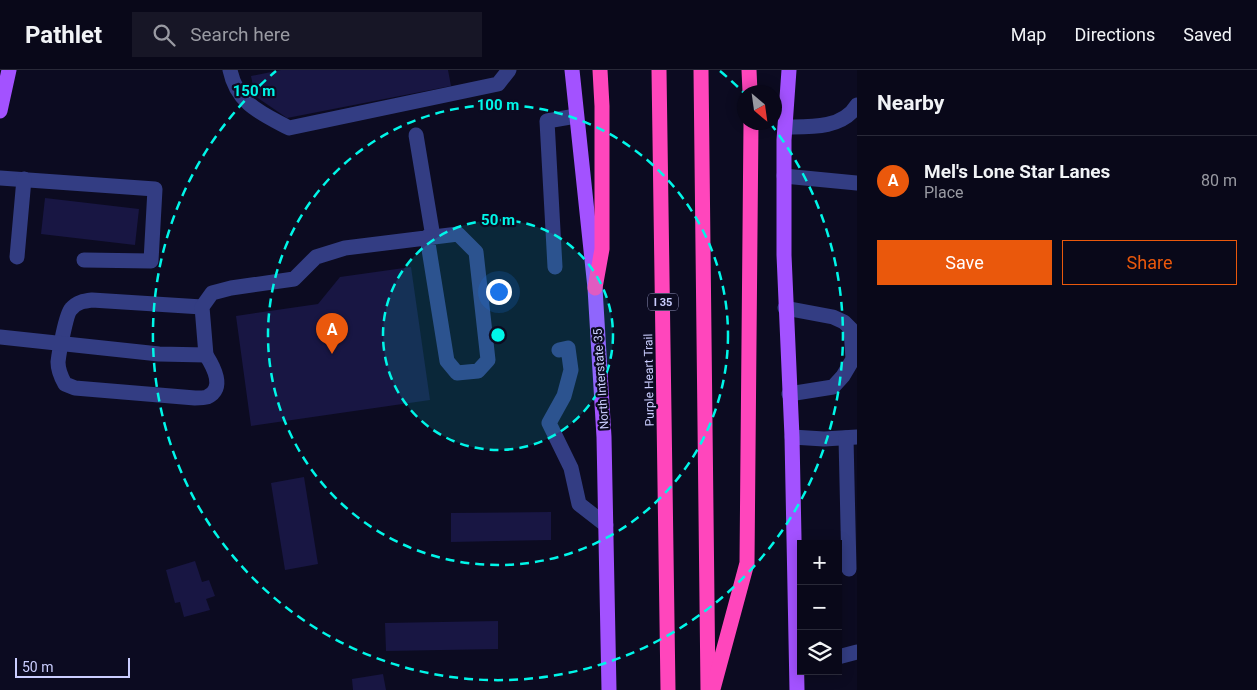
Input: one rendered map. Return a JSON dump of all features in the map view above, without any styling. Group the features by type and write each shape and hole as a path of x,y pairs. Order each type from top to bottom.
{"highway":[{"path":"595,288 602,249 602,106 600,70"},
{"name":"Purple Heart Trail","path":"660,70 668,690"},
{"path":"701,70 708,690"},
{"path":"749,70 750,85"},
{"path":"712,690 747,563 750,130"}],"main road":[{"path":"0,111 9,70"},
{"name":"North Interstate 35","path":"572,70 595,288 604,437 609,690"},
{"path":"789,70 784,176 785,308 797,550"},
{"path":"798,585 799,630"},
{"path":"797,690 798,675"}],"street":[{"path":"230,70 233,84 252,108 289,128 498,84 509,70"},
{"path":"785,127 818,127 842,120 857,105"},
{"path":"555,267 547,121 576,116"},
{"path":"202,307 92,300 80,302 71,309 67,319 58,362 60,374 65,384 75,388 195,398 208,397 216,389 217,380 206,354 202,307 212,293 231,288 294,280 316,257 345,248 430,237 458,234 476,252 488,360 478,371 457,373 447,362 430,237 416,135"},
{"path":"784,176 857,183"},
{"path":"0,178 155,189 151,260 84,260"},
{"path":"17,257 24,179"},
{"path":"785,308 833,317 844,322 851,329 853,359 843,376 833,387 789,394"},
{"path":"0,337 159,354 206,354"},
{"path":"559,350 568,348 571,370 564,396 549,422 571,468 579,504 606,525"},
{"path":"792,437 852,438 848,569"},
{"path":"842,656 857,652"}],"building":[{"path":"281,70 448,70 451,86 287,118 255,96 251,76"},
{"path":"45,198 139,209 135,245 41,234"},
{"path":"411,267 430,400 251,426 236,316 318,304 340,277"},
{"path":"304,477 318,564 285,570 271,483"},
{"path":"551,512 551,540 451,542 451,513"},
{"path":"195,561 202,582 209,580 215,596 206,599 210,610 184,617 180,602 175,603 166,570"},
{"path":"498,621 498,649 386,651 385,623"},
{"path":"383,674 386,690 353,690 352,679"}],"place":[{"name":"Mel's Lone Star Lanes","path":"332,354"}]}
